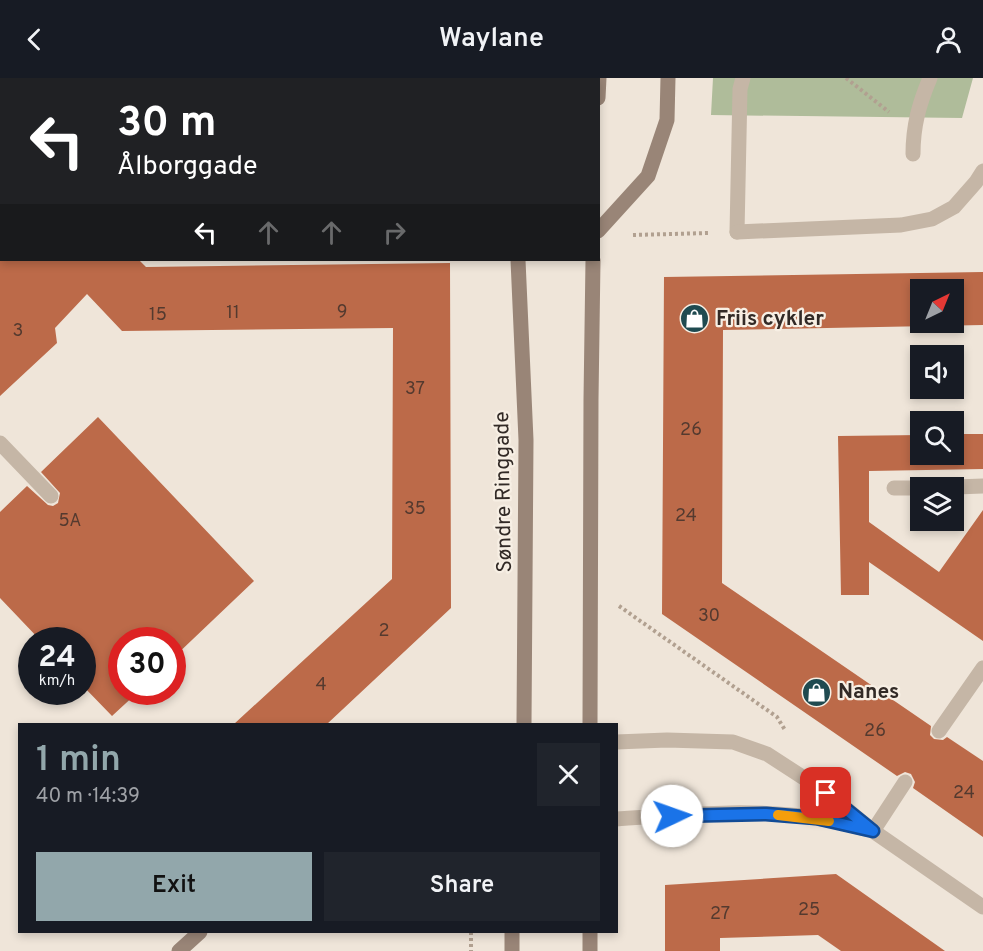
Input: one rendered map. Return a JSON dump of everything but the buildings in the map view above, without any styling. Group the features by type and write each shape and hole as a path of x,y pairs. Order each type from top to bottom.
{"main road":[{"path":"600,229 648,176 668,120 668,78"},
{"name":"Søndre Ringgade","path":"518,261 526,440 524,723"},
{"path":"590,723 593,261"},
{"path":"179,951 199,933"},
{"path":"512,933 512,951"},
{"path":"590,933 590,951"}],"street":[{"path":"743,78 740,89 737,232 901,225 932,219 954,207 983,171"},
{"path":"912,154 913,131 919,103 930,78"},
{"path":"0,443 51,496"},
{"path":"964,487 983,486"},
{"path":"894,488 910,488"},
{"path":"939,731 983,668"},
{"path":"618,742 667,740 733,742 767,754 826,793 873,831 983,907"},
{"path":"873,831 905,782"},
{"path":"618,819 707,814 766,814 816,818 873,831"}],"path":[{"path":"846,78 913,131"},
{"path":"629,235 737,232"},
{"path":"590,585 777,717 789,736"},
{"path":"471,933 471,951"}],"green space":[{"path":"713,78 973,78 962,118 711,115"}],"slow traffic":[{"path":"778,815 829,821"}],"place":[{"name":"Friis cykler","path":"695,319"},
{"name":"Nanes","path":"817,692"}],"route":[{"path":"672,816 766,814 816,818 873,831 826,793"}]}
